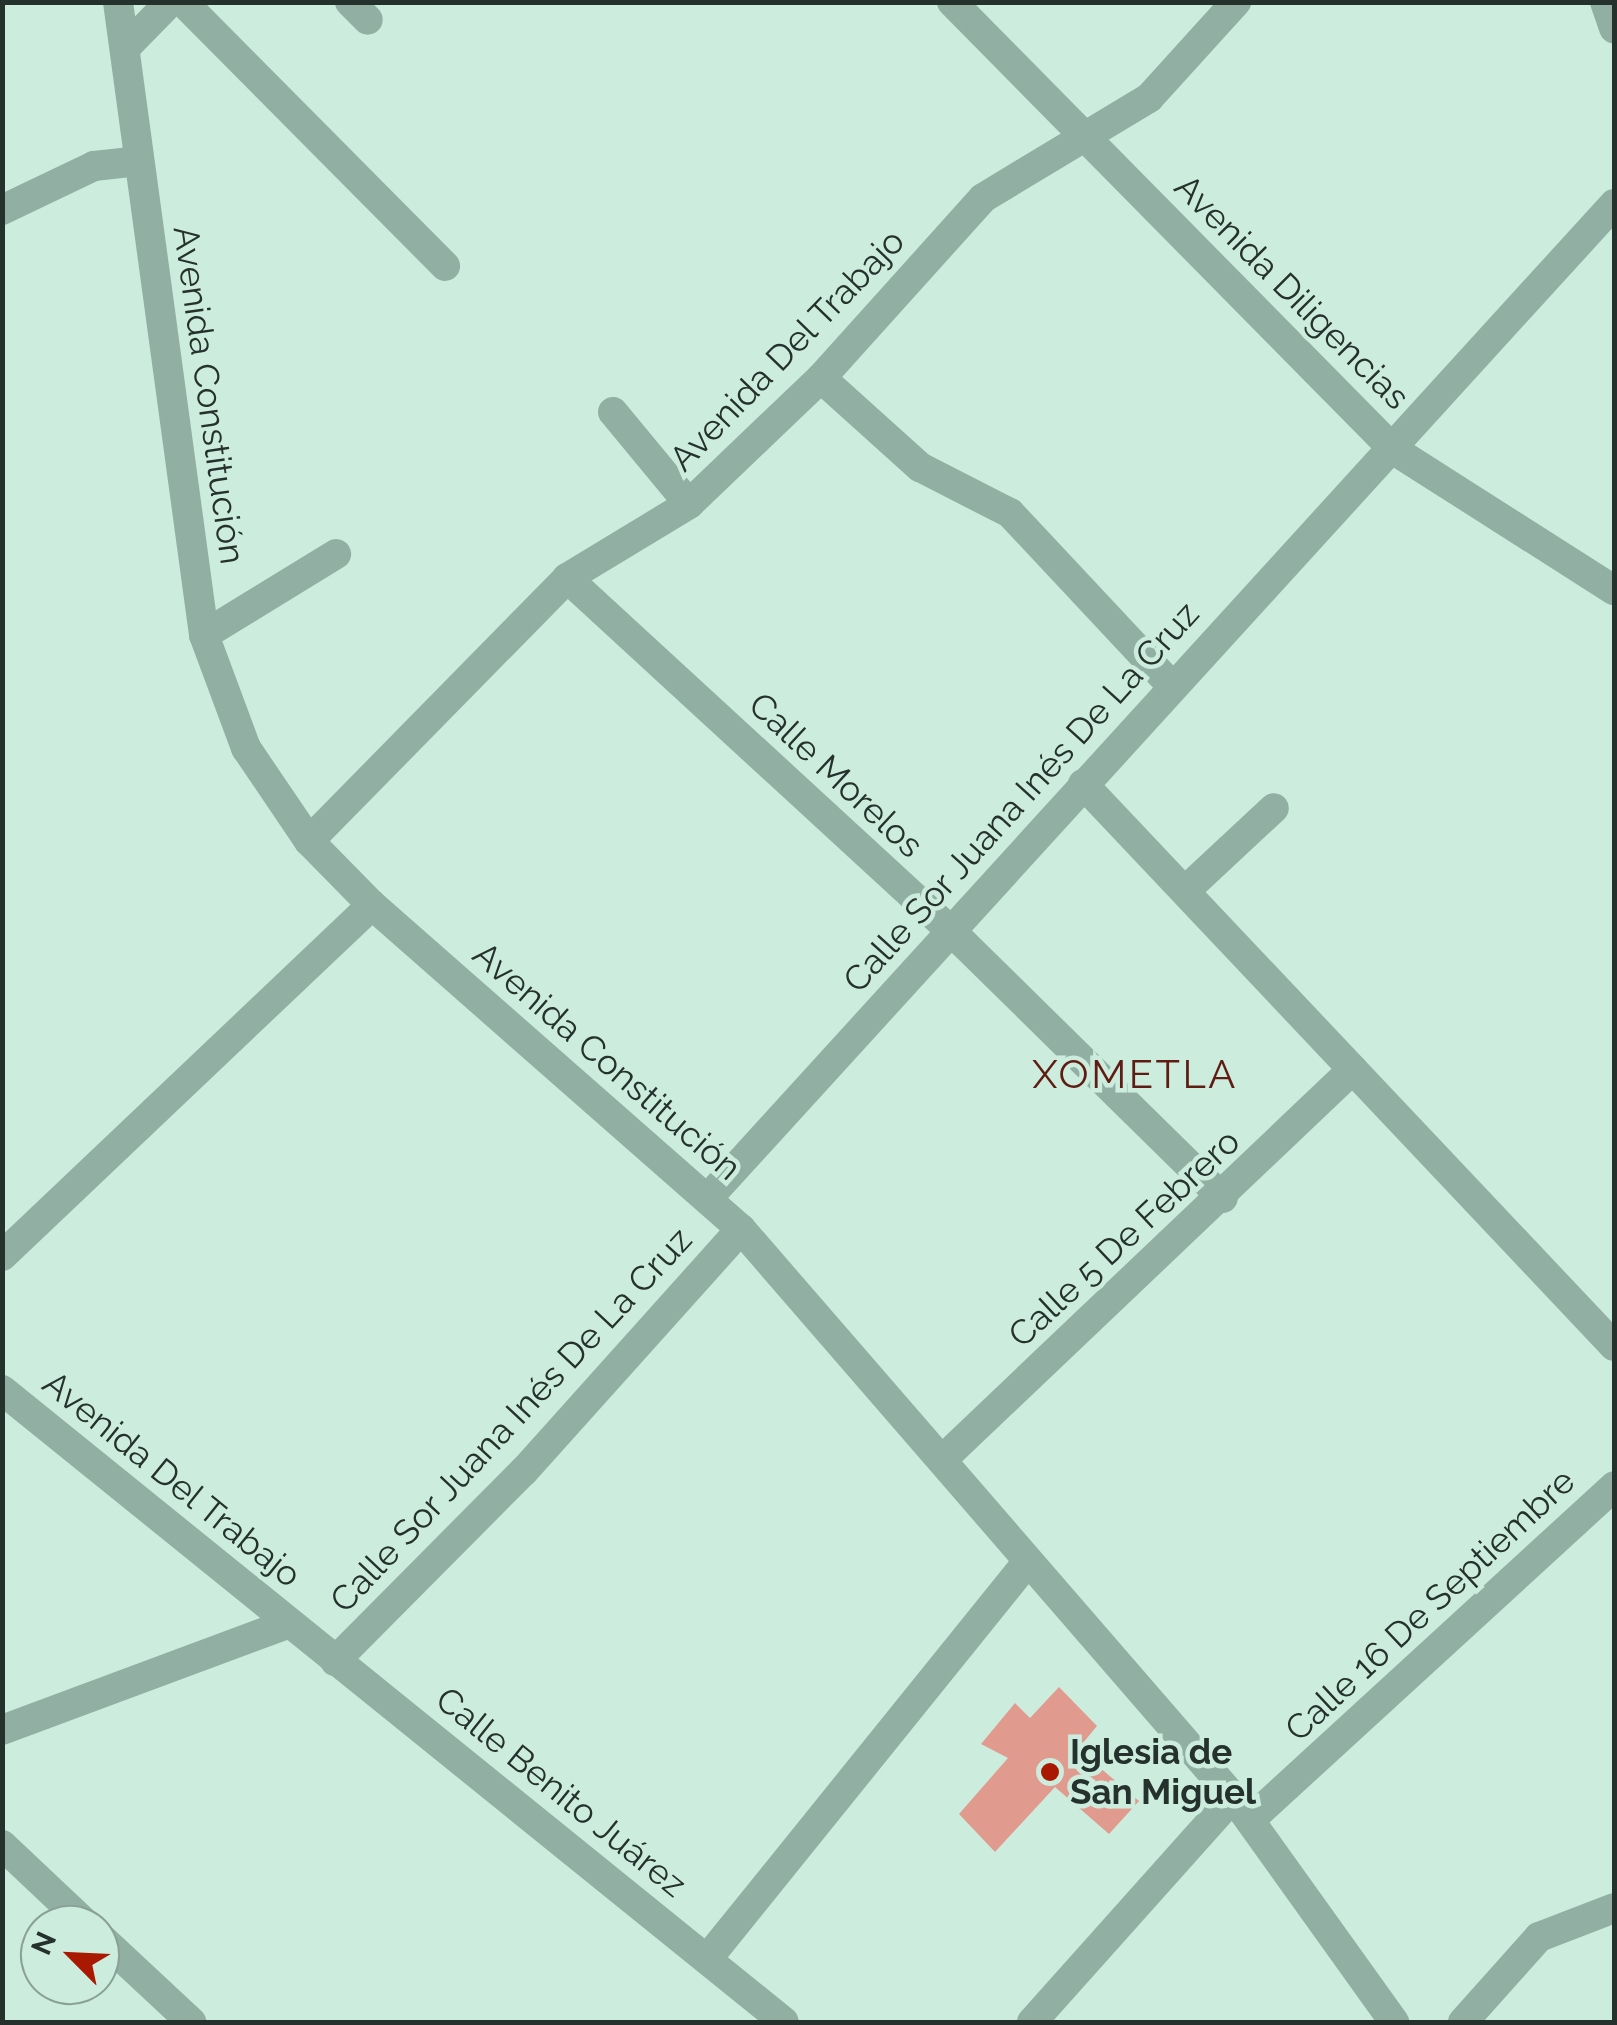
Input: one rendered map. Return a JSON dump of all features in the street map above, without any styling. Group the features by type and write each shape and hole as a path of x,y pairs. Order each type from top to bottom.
{"street":[{"name":"Avenida Constitución","path":"118,2 204,636 246,748 309,841 372,905 742,1230 944,1458 1026,1565 1242,1809 1394,2022"},
{"path":"125,48 170,2"},
{"path":"182,2 445,266"},
{"name":"Avenida Diligencias","path":"952,2 1394,450 1614,590"},
{"name":"Avenida Del Trabajo","path":"309,841 567,578 689,504 821,378 984,198 1081,132 1149,98 1236,2"},
{"path":"1605,2 1614,28"},
{"path":"2,210 94,166 139,161"},
{"name":"Calle Sor Juana Inés De La Cruz","path":"708,1198 1170,685 1394,450 1614,204"},
{"path":"821,378 920,467 1010,513 1170,685"},
{"path":"613,412 689,504"},
{"path":"204,636 336,554"},
{"name":"Calle Morelos","path":"567,578 951,931 1222,1198"},
{"path":"1082,784 1614,1346"},
{"path":"1186,890 1274,808"},
{"path":"2,1256 372,905"},
{"name":"Calle 5 De Febrero","path":"944,1458 1222,1198 1354,1068"},
{"name":"Calle Sor Juana Inés De La Cruz","path":"335,1660 524,1471 742,1230"},
{"name":"Avenida Del Trabajo","path":"2,1390 289,1623"},
{"name":"Calle 16 De Septiembre","path":"1032,2022 1242,1809 1614,1486"},
{"path":"708,1958 1026,1565"},
{"name":"Avenida Del Trabajo","path":"2,1730 289,1623"},
{"name":"Calle Benito Juárez","path":"289,1623 784,2022"},
{"path":"2,1845 66,1905"},
{"path":"1463,2022 1539,1937 1614,1908"},
{"path":"120,1956 191,2022"}],"building":[{"name":"Iglesia de San Miguel","path":"1059,1687 1097,1726 1078,1749 1139,1801 1109,1834 1055,1787 995,1852 959,1814 1008,1758 981,1744 1015,1703 1030,1718"}],"place":[{"name":"Iglesia de San Miguel","path":"1050,1772"}],"district":[{"name":"XOMETLA","path":"1135,1074"}]}
